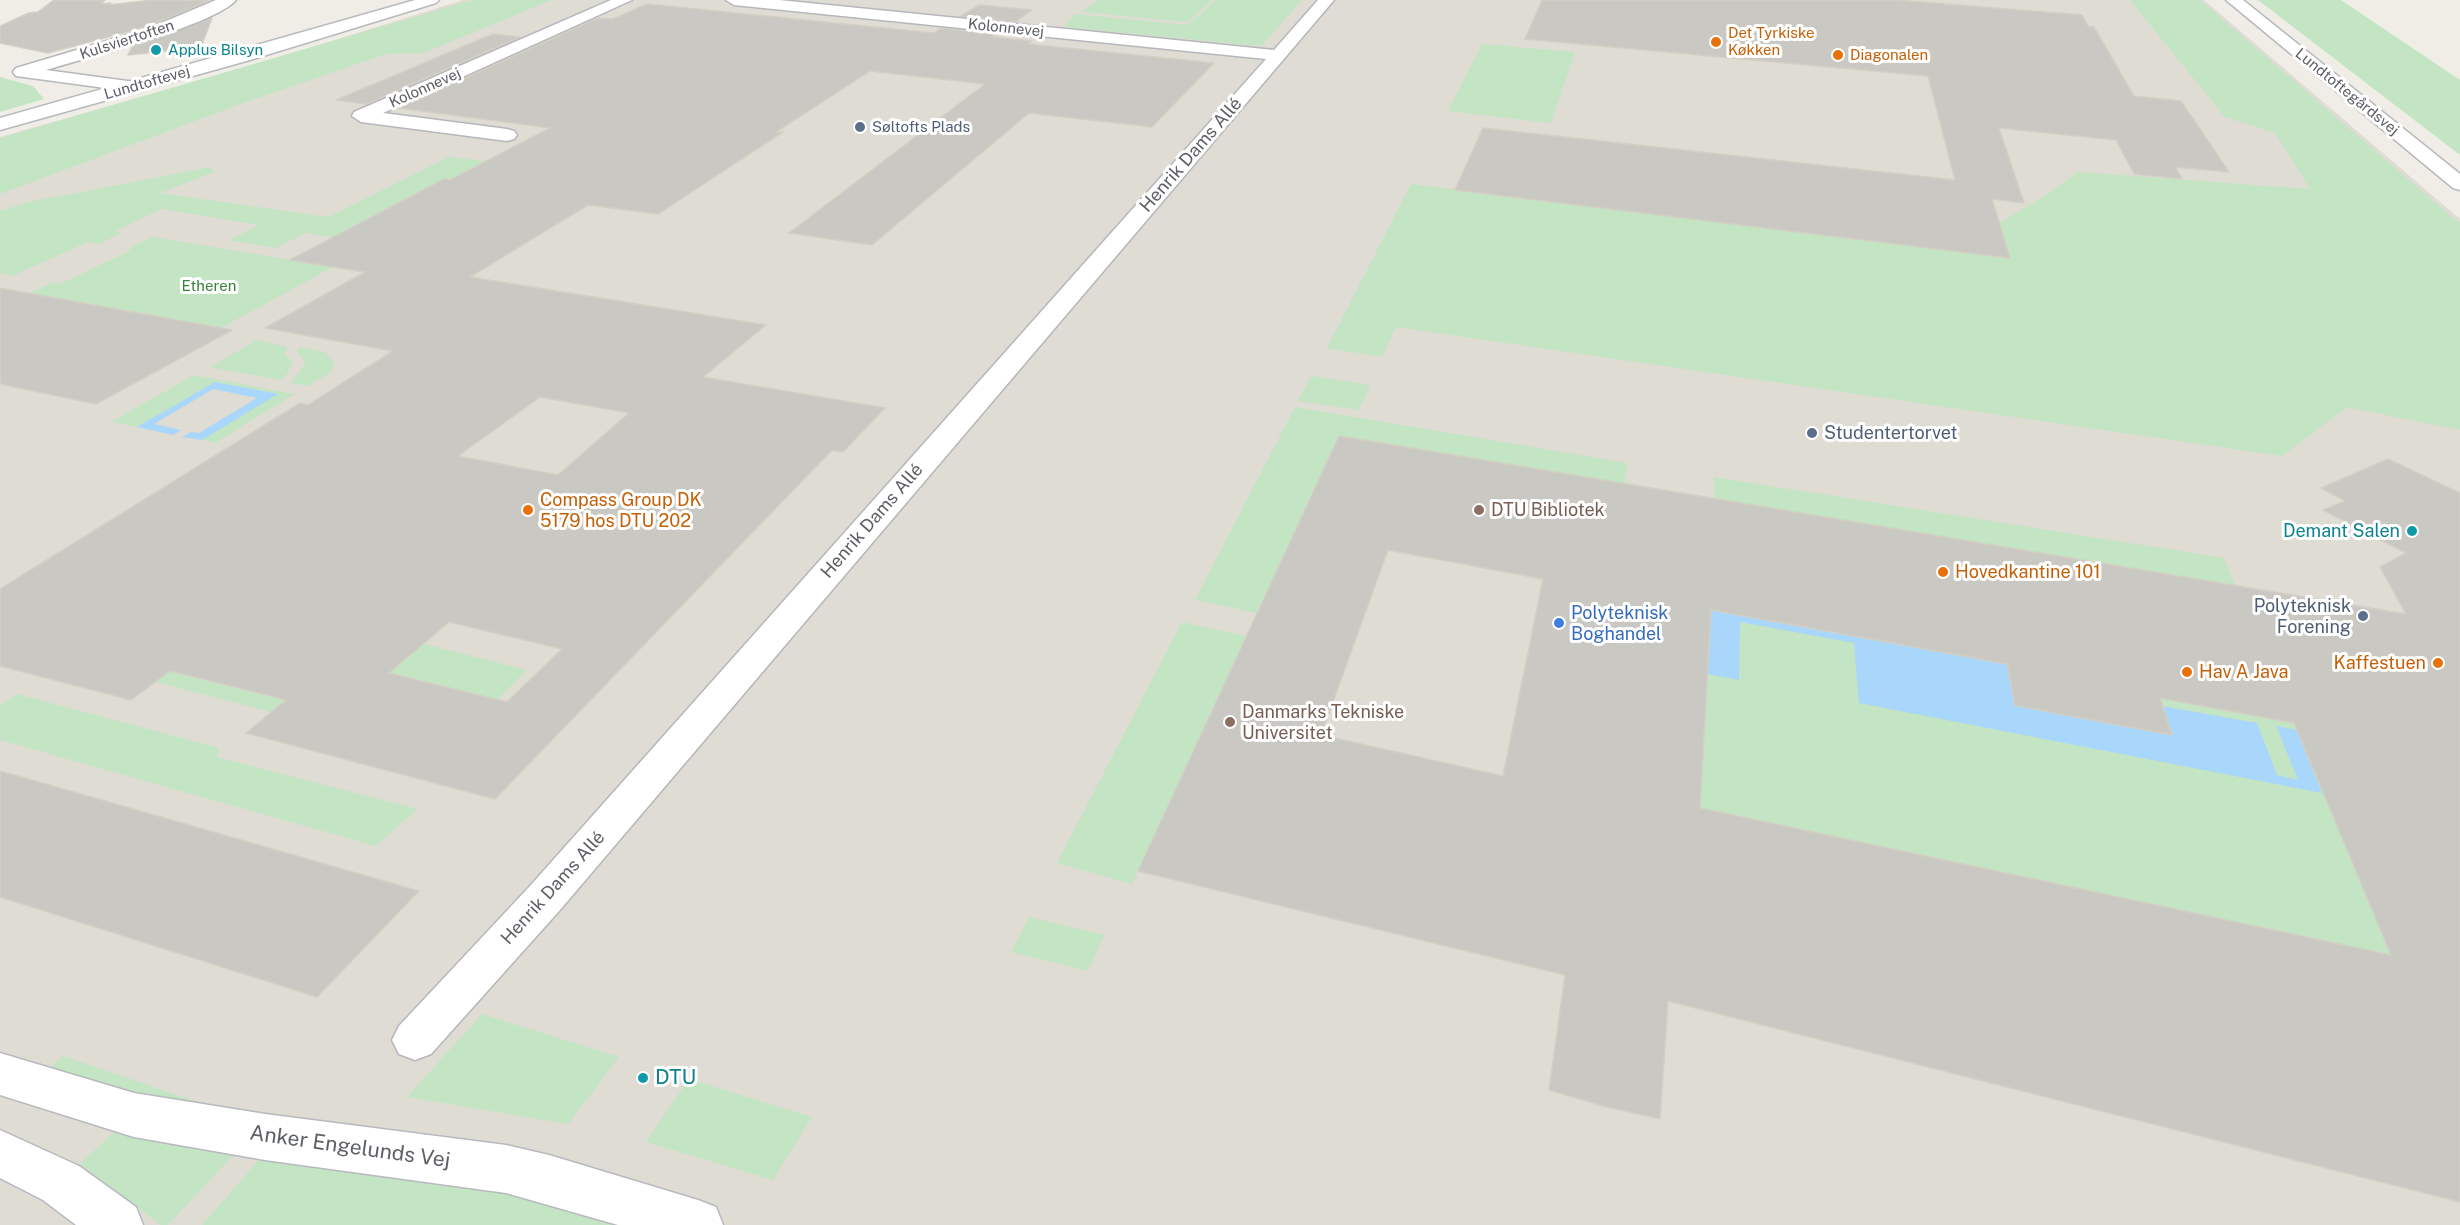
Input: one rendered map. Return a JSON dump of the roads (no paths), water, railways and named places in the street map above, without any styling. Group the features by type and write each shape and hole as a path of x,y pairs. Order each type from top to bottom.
{"street":[{"name":"Kulsviertoften","path":"22,72 151,33 228,0"},
{"name":"Lundtoftevej","path":"0,124 431,0"},
{"name":"Kolonnevej","path":"507,135 361,116 624,0"},
{"name":"Kolonnevej","path":"734,0 1278,55"},
{"name":"Henrik Dams Allé","path":"415,1040 545,898 1326,0"},
{"name":"Lundtoftegårdsvej","path":"2234,0 2460,184"},
{"path":"0,67 135,87"},
{"path":"22,72 87,100"},
{"name":"Anker Engelunds Vej","path":"0,1074 134,1115 265,1137 506,1169 549,1179 698,1225"},
{"path":"0,1153 61,1183 118,1225"}],"water":[{"path":"215,382 278,394 202,440 182,437 191,432 199,433 257,398 213,389 154,424 181,430 173,435 137,427"},
{"path":"1711,610 2007,664 2015,705 2171,735 2162,706 2257,723 2277,775 2298,780 2276,726 2297,730 2322,793 1859,703 1854,643 1740,622 1739,680 1707,674"}],"place":[{"name":"Det Tyrkiske Køkken","path":"1716,42"},
{"name":"Applus Bilsyn","path":"156,50"},
{"name":"Diagonalen","path":"1838,55"},
{"name":"Søltofts Plads","path":"860,127"},
{"name":"Studentertorvet","path":"1812,433"},
{"name":"Compass Group DK 5179 hos DTU 202","path":"528,510"},
{"name":"DTU Bibliotek","path":"1479,510"},
{"name":"Demant Salen","path":"2412,531"},
{"name":"Hovedkantine 101","path":"1943,572"},
{"name":"Polyteknisk Forening","path":"2363,616"},
{"name":"Polyteknisk Boghandel","path":"1559,623"},
{"name":"Kaffestuen","path":"2438,663"},
{"name":"Hav A Java","path":"2187,672"},
{"name":"Danmarks Tekniske Universitet","path":"1230,722"},
{"name":"DTU","path":"643,1078"}],"park label":[{"name":"Etheren","path":"209,286"}]}
